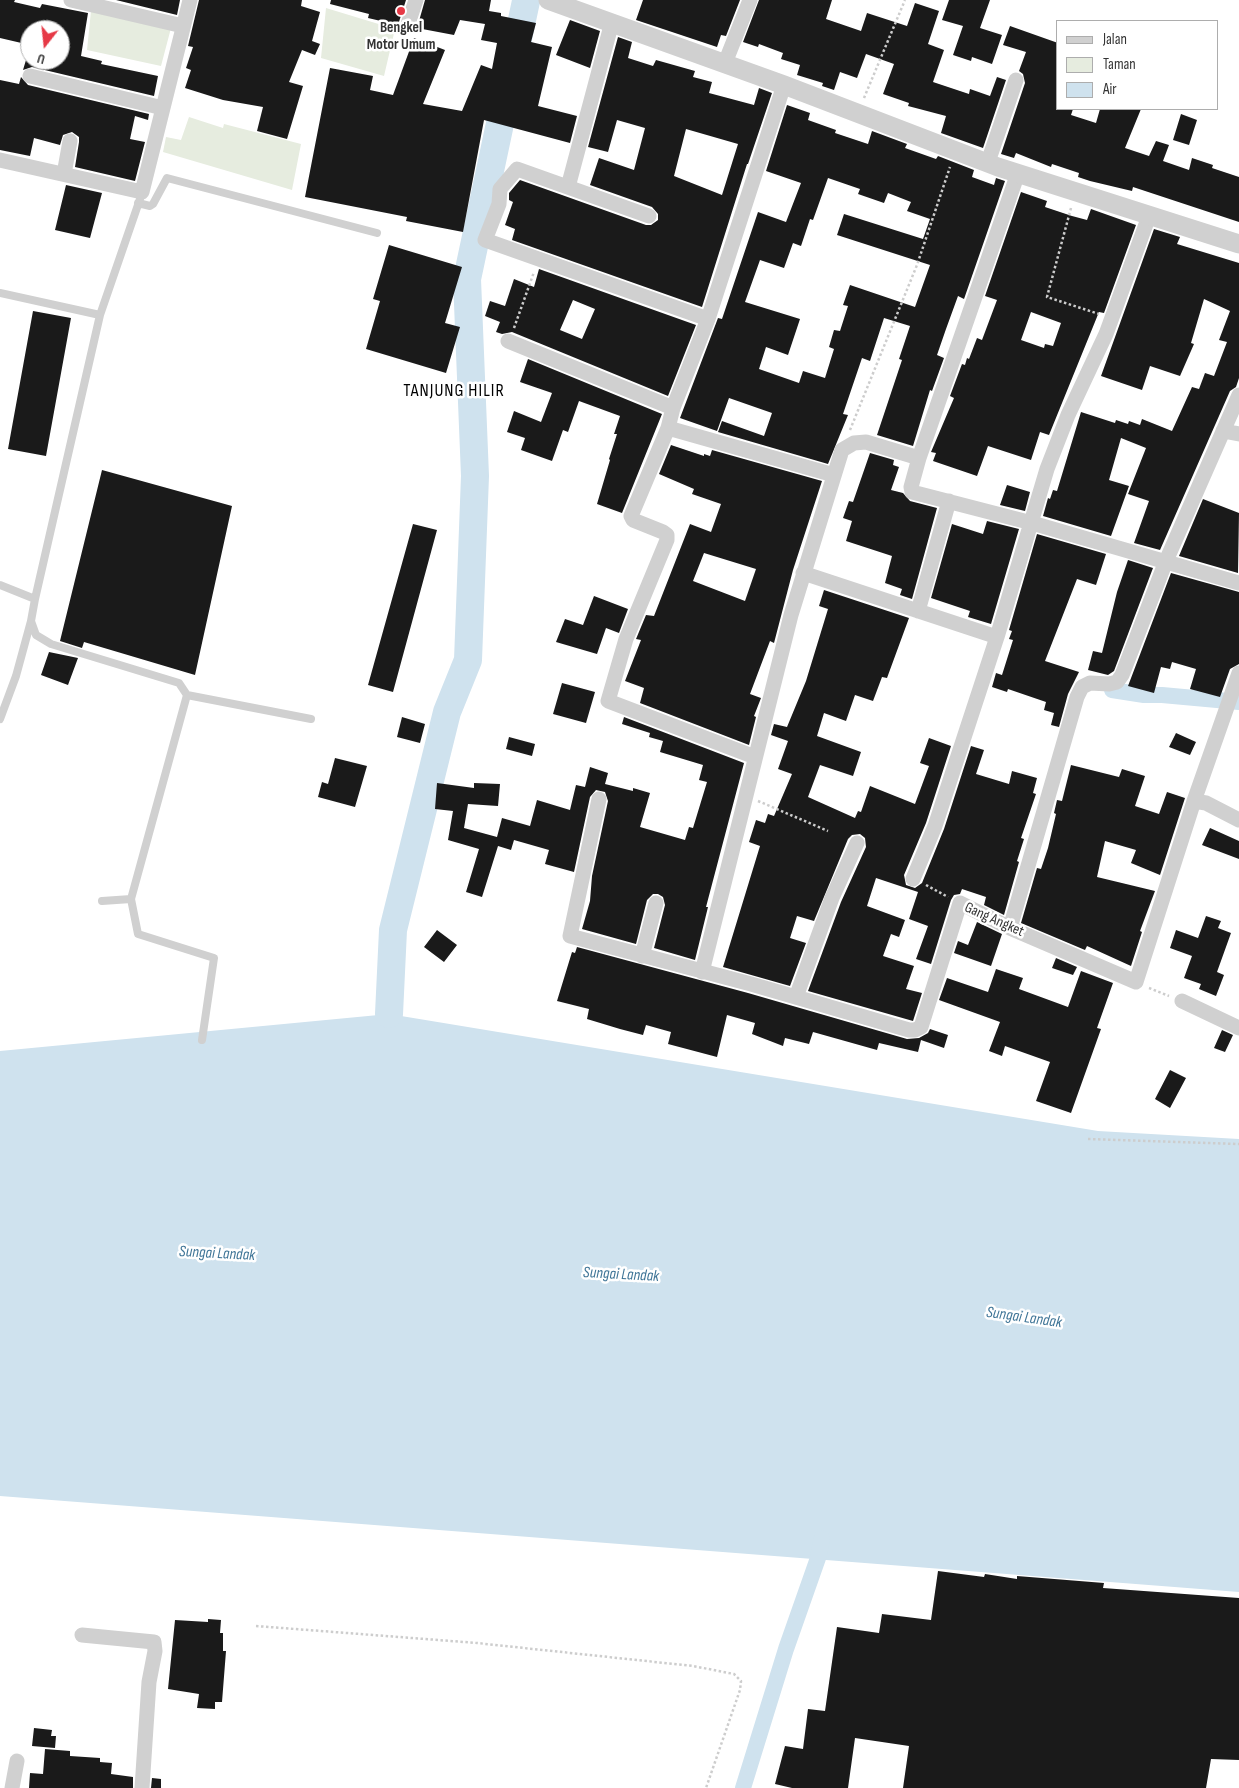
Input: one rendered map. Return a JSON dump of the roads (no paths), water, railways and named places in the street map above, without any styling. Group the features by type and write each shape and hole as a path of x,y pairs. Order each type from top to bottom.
{"street":[{"path":"71,0 183,26"},
{"path":"0,160 64,174 140,197 190,0"},
{"path":"407,27 416,0"},
{"path":"548,0 725,63 1018,173 1239,244"},
{"path":"725,63 750,0"},
{"path":"568,187 612,22"},
{"path":"30,76 163,108"},
{"path":"988,162 1016,80"},
{"path":"755,757 608,701 626,639 667,540 667,535 663,532 633,520 631,516 668,428 673,408 708,319 784,85"},
{"path":"64,174 70,141"},
{"path":"649,216 517,169 500,189 498,204 485,240 708,319"},
{"path":"1018,173 919,458 911,487 912,492 1032,523 1239,583"},
{"path":"913,879 935,826 997,637 1032,523 1042,483 1068,415 1112,318 1149,216"},
{"path":"508,341 673,408"},
{"path":"1010,928 1076,697 1082,687 1090,683 1109,684 1117,682 1122,675 1166,561 1239,395"},
{"path":"668,428 834,476"},
{"path":"1223,431 1239,434"},
{"path":"702,972 803,573 842,450 854,443 866,442 919,458"},
{"path":"918,611 949,501"},
{"path":"803,573 997,637"},
{"path":"1239,673 1194,801 1206,804 1239,820"},
{"name":"Gang Angket","path":"599,799 570,936 909,1030 919,1029 960,903 1010,928 1136,982 1194,801"},
{"path":"796,998 832,898 857,843"},
{"path":"642,956 656,903"},
{"path":"1182,1002 1239,1028"},
{"path":"82,1635 154,1642 156,1651 149,1682 142,1788"},
{"path":"12,1788 17,1761"}],"lane":[{"path":"0,719 16,676 32,621 35,599 100,315 140,197 150,206 153,204 161,185 167,178 377,233"},
{"path":"0,293 100,315"},
{"path":"0,585 35,599"},
{"path":"32,621 36,635 51,644 179,684 187,694 312,719"},
{"path":"187,694 131,899 138,934 214,958 202,1040"},
{"path":"102,902 131,899"}],"water":[{"name":"Sungai Landak","path":"389,1014 1098,1131 1239,1139 1239,1592 0,1496 0,1051"}],"waterway":[{"path":"389,1014 393,930 447,712 468,660 475,476 467,279 526,1"},
{"path":"1112,690 1144,695 1239,702"},
{"path":"743,1788 786,1649 818,1558 822,1538"}],"place":[{"name":"Bengkel Motor Umum","path":"401,11"}],"district":[{"name":"TANJUNG HILIR","path":"454,391"}]}
